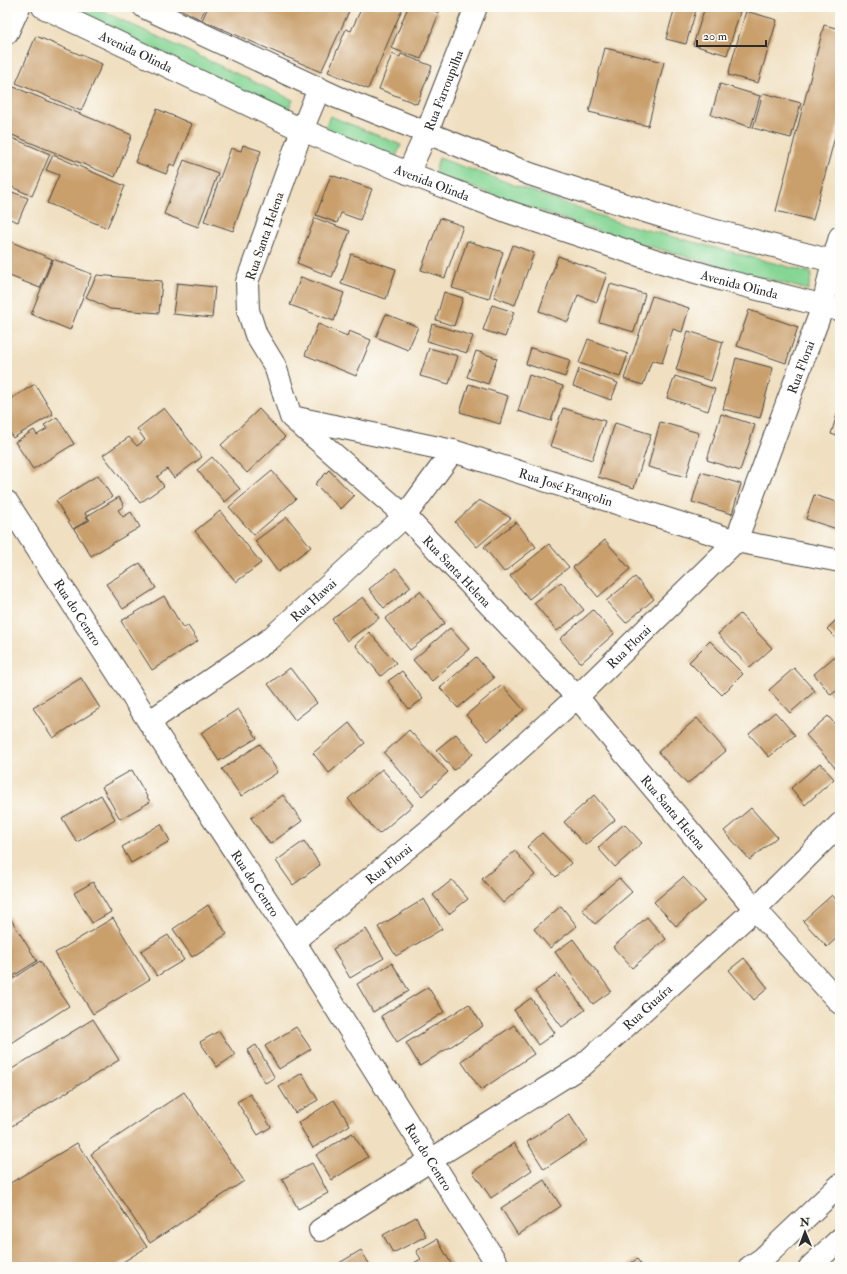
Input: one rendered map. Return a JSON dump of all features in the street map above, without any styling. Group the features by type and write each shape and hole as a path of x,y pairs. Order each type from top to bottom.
{"street":[{"path":"7,33 19,7"},
{"name":"Avenida Olinda","path":"43,7 302,130 509,212 651,259 832,308"},
{"path":"144,7 318,89 530,174 678,221 837,262"},
{"name":"Rua Farroupilha","path":"408,173 427,132 476,7"},
{"name":"Rua Santa Helena","path":"318,89 247,282 248,310 256,335 275,366 291,417 404,516 577,697 755,909 840,1003"},
{"name":"Rua Florai","path":"294,941 433,827 577,697 736,541 832,308 840,237"},
{"name":"Rua José Françolin","path":"291,417 453,451 736,541 840,561"},
{"name":"Rua Hawai","path":"149,722 270,639 404,516 453,451"},
{"name":"Rua do Centro","path":"7,502 149,722 294,941 499,1267"},
{"name":"Rua Guaíra","path":"320,1230 582,1066 755,909 840,824"},
{"path":"750,1267 762,1259 840,1185"},
{"path":"810,1267 840,1239"}],"green space":[{"path":"60,7 94,7 293,100 286,114"},
{"path":"330,116 401,145 395,159 324,130"},
{"path":"439,158 620,223 812,273 808,290 615,237 434,174"}],"building":[{"path":"176,7 206,7 200,19"},
{"path":"208,7 351,7 321,72 202,20"},
{"path":"362,7 403,7 368,89 328,72 346,29 351,31"},
{"path":"408,7 425,7 439,13 421,59 391,48"},
{"path":"675,7 697,7 686,44 666,39"},
{"path":"705,7 725,7 740,12 727,55 693,45"},
{"path":"746,11 777,20 758,83 728,75"},
{"path":"824,25 840,29 840,118 813,220 776,211"},
{"path":"36,36 102,64 81,111 16,83"},
{"path":"605,48 664,62 648,126 589,112"},
{"path":"392,54 400,57 401,54 432,66 417,104 379,89"},
{"path":"720,84 760,96 751,127 711,115"},
{"path":"14,87 132,135 115,177 7,133 7,104"},
{"path":"763,93 801,103 791,138 753,128"},
{"path":"157,109 192,124 175,166 170,164 166,174 135,162"},
{"path":"7,136 50,154 32,196 7,185"},
{"path":"243,145 261,151 233,231 204,221 231,148 241,151"},
{"path":"53,155 125,186 107,228 47,203 59,175 46,170"},
{"path":"184,160 218,173 198,227 164,214"},
{"path":"331,175 372,189 360,220 341,213 337,223 316,215"},
{"path":"7,190 28,198 18,222 7,218"},
{"path":"315,218 350,231 332,277 297,263"},
{"path":"440,218 463,226 445,278 421,270"},
{"path":"7,240 52,259 40,288 7,275"},
{"path":"467,241 503,252 489,299 452,288"},
{"path":"513,245 534,253 515,305 494,297"},
{"path":"351,254 396,269 386,299 341,284"},
{"path":"558,256 607,274 597,302 578,295 568,322 539,311"},
{"path":"53,259 92,274 70,330 31,314"},
{"path":"97,275 162,281 159,313 110,309 86,297"},
{"path":"301,277 344,293 334,321 290,305"},
{"path":"177,283 215,287 212,318 173,314"},
{"path":"610,284 645,294 634,332 599,322"},
{"path":"444,292 463,298 454,326 436,320"},
{"path":"652,296 689,308 682,332 673,329 662,363 652,360 643,385 624,379"},
{"path":"492,305 514,312 505,337 483,330"},
{"path":"749,310 798,327 786,363 737,346"},
{"path":"386,314 418,327 408,350 376,337"},
{"path":"318,324 347,336 349,331 371,340 356,376 305,355"},
{"path":"432,324 473,336 467,353 427,341"},
{"path":"688,331 723,342 711,381 676,370"},
{"path":"588,339 628,354 620,377 579,363"},
{"path":"429,348 458,356 449,384 420,376"},
{"path":"531,348 570,360 565,377 526,364"},
{"path":"476,351 497,358 488,384 467,377"},
{"path":"736,358 773,368 760,418 723,409"},
{"path":"579,369 618,383 611,400 573,386"},
{"path":"529,375 563,386 551,421 518,411"},
{"path":"675,376 715,389 708,411 667,398"},
{"path":"35,384 53,414 13,438 7,428 7,401"},
{"path":"469,384 508,396 500,424 460,412"},
{"path":"840,405 840,437 831,434"},
{"path":"164,408 202,457 174,478 167,469 157,477 164,486 140,503 103,455 129,437 137,446 145,440 137,429"},
{"path":"563,408 605,421 592,460 550,446"},
{"path":"259,409 285,437 247,473 221,445"},
{"path":"721,414 755,425 740,471 707,460"},
{"path":"57,417 74,444 33,469 15,442 34,430 37,435 47,429 44,425"},
{"path":"660,422 699,433 686,477 648,467"},
{"path":"615,423 651,434 634,488 598,477"},
{"path":"212,457 240,489 225,502 197,470"},
{"path":"329,470 354,496 341,509 315,484"},
{"path":"272,471 296,499 254,535 229,507"},
{"path":"701,472 741,484 732,514 692,502"},
{"path":"98,475 112,497 85,513 88,520 73,529 56,501"},
{"path":"814,495 840,503 840,530 806,519"},
{"path":"119,497 124,506 118,510 123,517 131,512 140,527 91,556 74,529 90,520 87,516"},
{"path":"479,500 511,518 477,547 455,522"},
{"path":"220,511 261,563 236,582 195,531"},
{"path":"287,517 311,547 278,572 255,541"},
{"path":"516,522 536,547 504,572 484,547"},
{"path":"605,540 630,569 598,597 573,567"},
{"path":"549,544 569,567 529,599 510,576"},
{"path":"140,563 156,588 123,609 106,584"},
{"path":"396,568 411,587 384,608 369,589"},
{"path":"635,577 654,599 626,623 606,601"},
{"path":"561,582 584,610 557,631 534,603"},
{"path":"420,591 445,623 410,650 385,619"},
{"path":"164,596 183,628 188,626 198,641 152,670 121,621"},
{"path":"363,597 379,618 347,641 332,619"},
{"path":"593,610 614,634 581,663 560,639"},
{"path":"740,614 772,648 750,668 718,634"},
{"path":"840,616 840,642 827,629"},
{"path":"450,628 469,649 432,681 413,660"},
{"path":"369,632 396,663 381,676 355,645"},
{"path":"710,641 743,674 722,695 689,662"},
{"path":"476,657 494,678 458,708 440,688"},
{"path":"834,657 840,664 840,688 831,695 814,674"},
{"path":"290,668 317,703 295,720 268,684"},
{"path":"794,668 815,691 790,713 769,690"},
{"path":"402,671 423,699 409,709 388,681"},
{"path":"81,678 100,708 53,738 33,708"},
{"path":"502,685 524,710 488,741 466,715"},
{"path":"238,709 257,738 219,761 201,733"},
{"path":"775,712 795,735 769,757 749,734"},
{"path":"828,716 840,730 840,773 806,735"},
{"path":"697,718 726,751 687,784 658,752"},
{"path":"349,723 365,743 329,773 313,753"},
{"path":"409,730 448,772 422,796 384,753"},
{"path":"456,734 473,754 454,770 436,750"},
{"path":"260,744 278,772 241,796 222,769"},
{"path":"820,763 834,779 805,805 791,788"},
{"path":"382,769 413,805 379,834 348,799"},
{"path":"132,770 150,802 120,819 102,787"},
{"path":"101,795 115,819 77,842 62,818"},
{"path":"283,795 302,821 270,844 251,818"},
{"path":"594,795 615,820 585,845 564,822"},
{"path":"751,808 777,837 750,860 724,831"},
{"path":"161,824 170,841 131,863 122,847"},
{"path":"624,824 642,843 615,867 598,848"},
{"path":"542,833 571,863 556,877 527,847"},
{"path":"304,841 320,865 293,885 276,861"},
{"path":"515,851 535,875 503,903 482,879"},
{"path":"683,877 705,901 676,926 654,902"},
{"path":"619,878 632,892 595,924 582,909"},
{"path":"452,880 468,899 449,914 433,895"},
{"path":"93,882 111,912 92,923 74,893"},
{"path":"832,895 840,904 840,935 827,947 803,921"},
{"path":"424,899 442,929 396,956 378,927"},
{"path":"208,905 227,934 192,957 173,929"},
{"path":"561,906 577,926 550,948 534,929"},
{"path":"7,913 37,961 7,980"},
{"path":"647,917 666,939 632,968 613,947"},
{"path":"113,918 150,979 93,1014 55,953"},
{"path":"366,929 384,958 350,978 333,949"},
{"path":"168,935 184,960 157,976 141,951"},
{"path":"573,939 611,991 593,1004 555,952"},
{"path":"744,958 768,988 754,1000 729,970"},
{"path":"40,961 69,1006 7,1046 7,983"},
{"path":"392,963 409,991 373,1012 357,984"},
{"path":"558,974 585,1010 562,1027 535,991"},
{"path":"428,987 444,1012 397,1042 381,1016"},
{"path":"531,998 555,1033 538,1045 514,1010"},
{"path":"469,1004 483,1026 420,1066 406,1043"},
{"path":"93,1019 119,1060 7,1129 7,1072"},
{"path":"514,1025 534,1054 481,1090 461,1061"},
{"path":"296,1027 311,1049 279,1069 265,1046"},
{"path":"219,1031 235,1055 217,1067 200,1042"},
{"path":"256,1045 275,1078 265,1083 247,1050"},
{"path":"302,1073 318,1100 295,1113 279,1087"},
{"path":"184,1092 244,1181 150,1243 91,1154"},
{"path":"250,1094 271,1127 258,1135 237,1102"},
{"path":"334,1100 350,1125 313,1148 298,1123"},
{"path":"569,1114 587,1141 544,1169 527,1142"},
{"path":"352,1133 368,1157 332,1180 316,1155"},
{"path":"77,1143 147,1247 115,1267 7,1267 7,1185"},
{"path":"514,1143 532,1170 491,1198 473,1172"},
{"path":"312,1163 328,1193 298,1209 282,1179"},
{"path":"544,1180 561,1206 518,1235 501,1208"},
{"path":"416,1217 426,1236 393,1253 383,1235"},
{"path":"437,1239 453,1267 407,1267 421,1259 416,1251"},
{"path":"361,1250 371,1267 337,1267 336,1265"},
{"path":"637,1259 643,1267 625,1267"}]}
